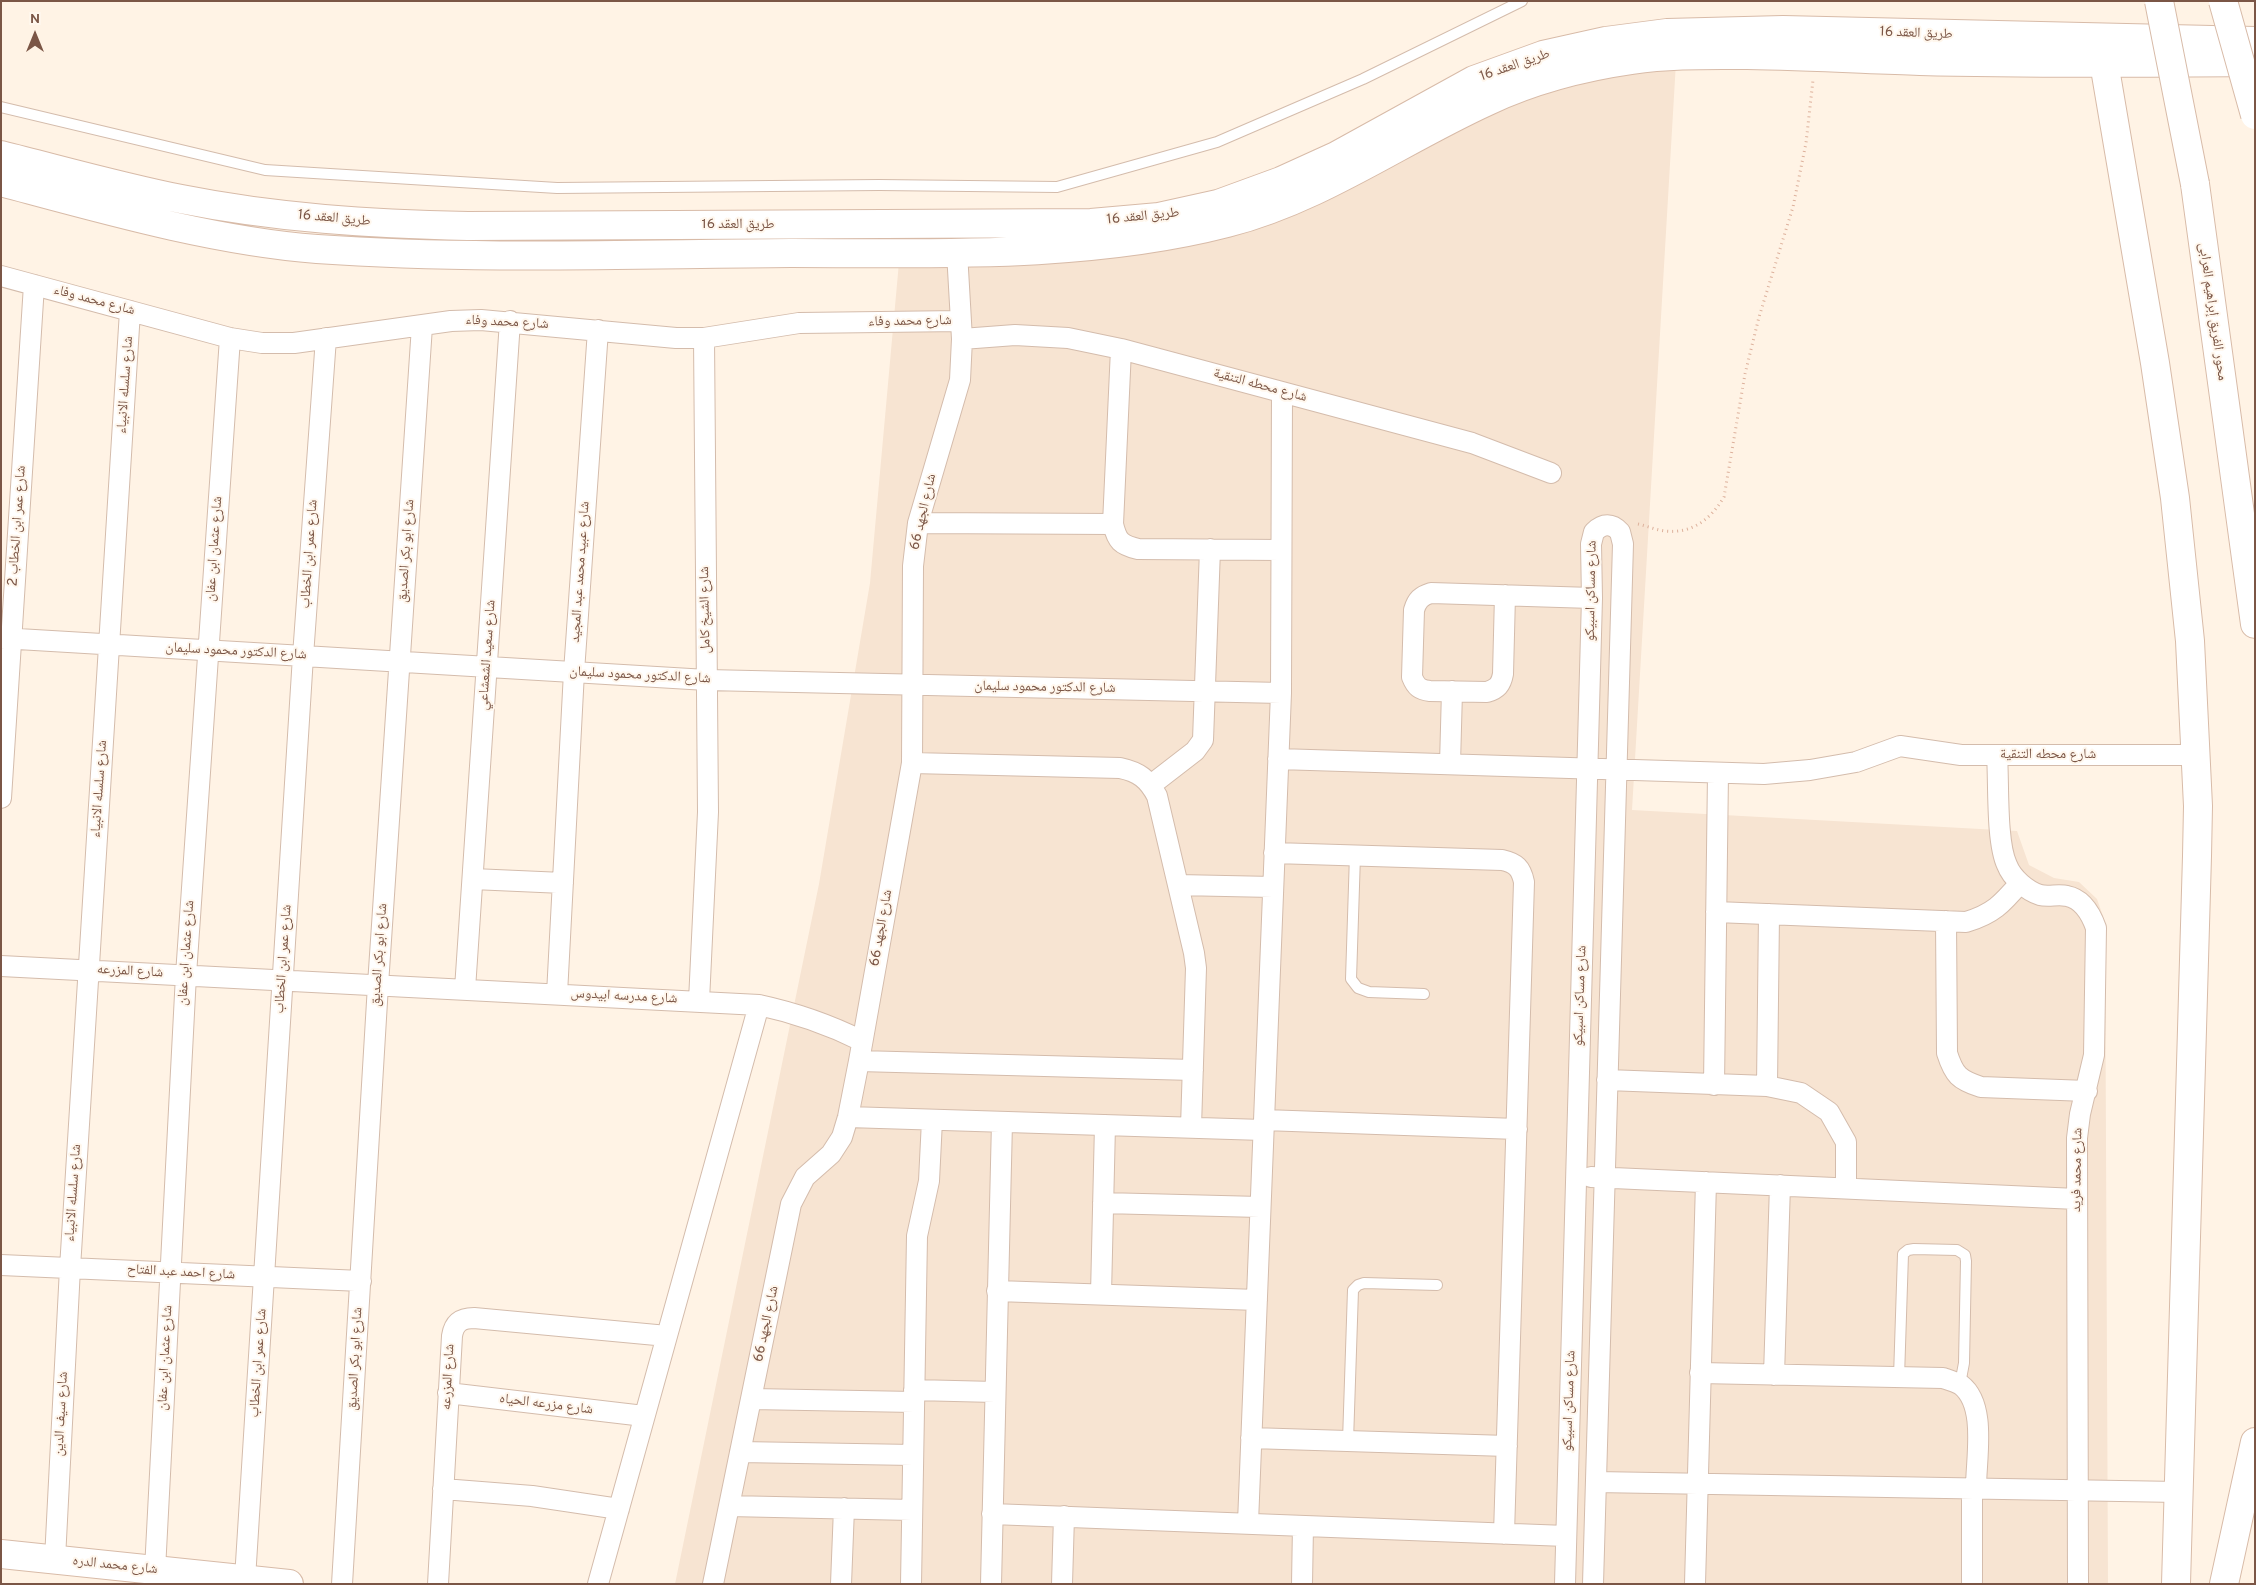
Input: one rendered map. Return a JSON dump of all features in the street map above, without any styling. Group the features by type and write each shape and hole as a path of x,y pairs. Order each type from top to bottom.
{"street":[{"name":"محور الفريق إبراهيم العرابى","path":"2159,1 2195,184 2255,624"},
{"path":"2223,1 2255,115"},
{"name":"طريق العقد 16","path":"1,155 182,199 254,211 393,225 1091,223 1178,214 1225,202 1280,181 1336,156 1474,80 1543,55 1606,40 1667,33 1783,30 2255,62"},
{"name":"طريق العقد 16","path":"1,182 176,226 313,248 460,254 957,252 1085,246 1149,240 1230,222 1270,210 1314,192 1491,99 1533,83 1575,71 1630,60 1692,55 1993,63 2102,51 2255,41"},
{"path":"2102,51 2155,364 2175,498 2190,641 2196,756 2198,848 2176,1584"},
{"name":"شارع الجهد 66","path":"714,1584 792,1204 805,1177 830,1154 838,1142 848,1117 859,1061 912,763 913,566 918,523 960,380 962,330 957,252"},
{"name":"شارع محمد وفاء","path":"1,276 230,338 262,343 294,343 471,320 510,321 676,338 704,338 799,323 962,330"},
{"name":"شارع عمر ابن الخطاب 2","path":"1,798 6,638 34,285"},
{"name":"شارع سلسله الانبياء","path":"70,1268 130,311"},
{"name":"شارع سعيد الشعشاعي","path":"464,989 488,667 510,321"},
{"name":"شارع ابو بكر الصديق","path":"342,1584 378,985 422,326"},
{"name":"شارع عبيد محمد عبد المجيد","path":"557,994 574,672 598,330"},
{"name":"شارع محطه التنقية","path":"962,330 1068,338 1121,349 1472,444 1551,473"},
{"name":"شارع عثمان ابن عفان","path":"155,1570 186,975 230,338"},
{"name":"شارع عمر ابن الخطاب","path":"245,1579 303,656 326,338"},
{"name":"شارع الشيخ كامل","path":"699,1001 708,812 704,338"},
{"path":"1121,349 1113,524 1116,537 1125,546 1138,548 1281,550"},
{"path":"1248,1524 1280,694 1282,392"},
{"path":"918,523 1113,524"},
{"name":"شارع مساكن اسبيكو","path":"1565,1584 1588,769 1592,598 1591,538 1598,528 1610,525 1616,528 1623,538 1593,1584"},
{"path":"1151,785 1201,746 1204,740 1210,549"},
{"path":"1505,595 1503,674 1501,683 1495,689 1487,692 1422,690 1415,685 1412,677 1414,610 1416,602 1423,596 1431,593 1505,595 1592,598"},
{"name":"شارع الدكتور محمود سليمان","path":"6,638 707,680 1280,694"},
{"path":"1450,764 1452,691"},
{"name":"شارع محطه التنقية","path":"1718,772 1764,774 1810,770 1856,762 1900,746 1961,754 2196,756"},
{"name":"شارع محمد فريد","path":"1997,754 2001,844 2007,865 2020,883 2040,895 2068,896 2081,903 2091,914 2096,928 2094,1055 2087,1091 2080,1114 2077,1138 2078,1584"},
{"path":"1278,759 1718,772 1714,1084"},
{"path":"912,763 1120,768 1138,774 1151,785 1157,796 1191,938 1196,968 1192,1127"},
{"path":"1274,853 1502,860 1514,862 1522,871 1524,882 1504,1534"},
{"path":"473,879 563,883"},
{"path":"1716,912 1966,922 1983,917 1998,908 2020,883"},
{"path":"1178,885 1273,887"},
{"path":"1767,1086 1769,914"},
{"path":"1946,921 1947,1053 1952,1070 1965,1082 1982,1087 2087,1091"},
{"name":"شارع المزرعه","path":"1,966 378,985"},
{"name":"شارع مدرسه ابيدوس","path":"378,985 759,1004 794,1012 829,1024 862,1040"},
{"path":"598,1584 759,1004"},
{"path":"859,1061 1193,1070"},
{"path":"1607,1080 1767,1086 1801,1093 1829,1112 1846,1142 1846,1188"},
{"path":"848,1117 1192,1127 1264,1125 1517,1129"},
{"path":"911,1584 917,1236 928,1181 932,1120"},
{"path":"990,1584 1002,1122"},
{"path":"1101,1294 1105,1125"},
{"path":"1576,1176 2077,1199"},
{"path":"1695,1584 1706,1182"},
{"path":"1774,1375 1780,1186"},
{"path":"1103,1204 1260,1207"},
{"name":"شارع احمد عبد الفتاح","path":"1,1265 361,1281"},
{"name":"شارع سيف الدين","path":"55,1560 70,1268"},
{"path":"998,1291 1257,1300"},
{"name":"شارع المزرعه","path":"438,1584 453,1328 466,1318 667,1336"},
{"path":"1700,1373 1943,1378 1960,1384 1973,1398 1978,1416 1972,1584"},
{"path":"752,1399 914,1396 995,1392"},
{"name":"شارع مزرعه الحياه","path":"448,1393 644,1416"},
{"path":"1252,1438 1507,1446"},
{"path":"2224,1584 2255,1442"},
{"path":"740,1452 913,1455"},
{"path":"1596,1482 2178,1492"},
{"path":"443,1489 532,1496 619,1509"},
{"path":"730,1506 912,1510"},
{"path":"842,1584 844,1508"},
{"path":"992,1514 1566,1536"},
{"path":"1062,1584 1064,1516"},
{"path":"1302,1584 1303,1526"},
{"name":"شارع محمد الدره","path":"1,1554 289,1584"}],"lane":[{"path":"1,107 265,170 557,188 1057,187 1217,142 1363,79 1522,1"},
{"path":"1355,855 1351,978 1358,988 1369,992 1424,994"},
{"path":"1899,1377 1903,1254 1908,1250 1914,1249 1957,1250 1965,1256 1966,1261 1964,1363 1960,1384"},
{"path":"1348,1441 1353,1290 1358,1285 1364,1283 1437,1285"}],"path":[{"path":"1610,525 1633,523 1667,531 1679,531 1693,527 1706,520 1717,510 1724,497 1745,374 1759,316 1793,207 1808,129 1815,57"}],"shaded area":[{"path":"1677,45 1632,810 2017,831 2029,865 2054,878 2079,882 2097,899 2105,922 2108,1584 675,1584 819,884 870,583 901,240 1066,240 1339,162"}]}
